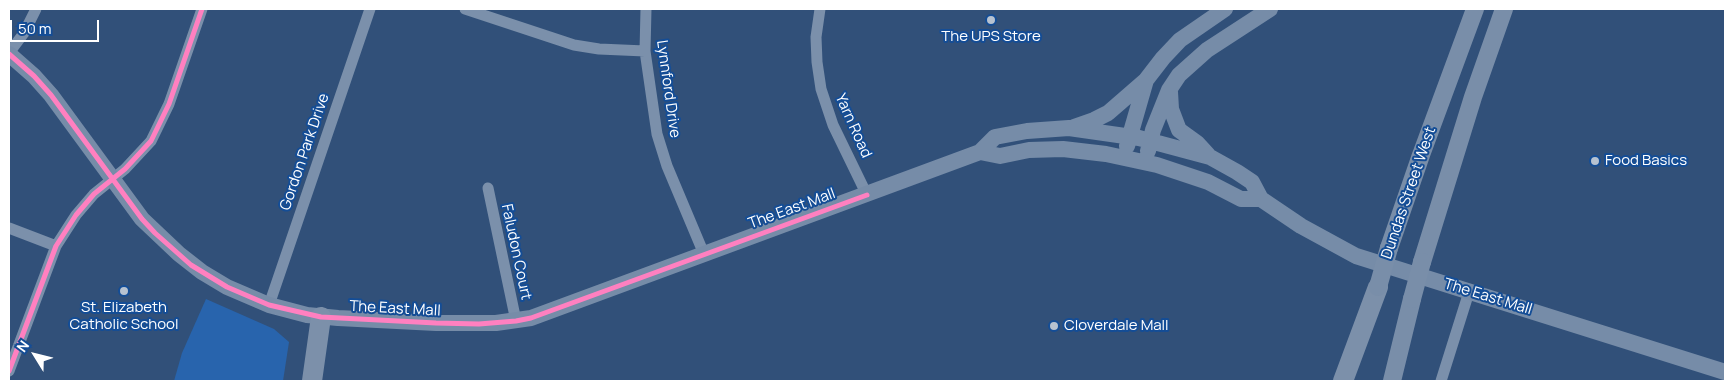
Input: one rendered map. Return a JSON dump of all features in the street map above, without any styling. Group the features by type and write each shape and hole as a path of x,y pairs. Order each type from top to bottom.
{"highway":[{"path":"1344,381 1378,288"},
{"path":"312,381 322,317"}],"main road":[{"path":"1069,128 1094,120 1108,113 1146,80 1180,40 1225,9"},
{"path":"1145,162 1150,140 1169,90 1179,75 1207,50 1270,9"},
{"name":"Dundas Street West","path":"1354,381 1390,248 1421,155 1475,9"},
{"name":"Dundas Street West","path":"1392,381 1422,262 1473,97 1504,9"},
{"name":"The East Mall","path":"9,53 51,95 142,219 191,265 227,287 269,305 322,317 436,324 516,322 867,195 980,152 995,137 1027,131 1069,128 1150,140 1210,157 1252,182 1262,199 1301,226 1356,256 1725,372"},
{"path":"1124,158 1146,80"},
{"path":"1169,90 1171,109 1178,130 1197,143 1210,157"},
{"name":"The East Mall","path":"980,152 1000,156 1030,150 1063,149 1099,153 1157,165 1208,182 1241,199 1262,199"}],"street":[{"path":"9,53 24,33 36,9"},
{"path":"9,371 56,246 76,215 94,194 113,181 143,151 160,125 202,9"},
{"name":"Gordon Park Drive","path":"269,305 370,9"},
{"path":"464,9 574,45 599,49 645,51"},
{"name":"Lynnford Drive","path":"646,9 645,51 657,134 666,166 704,254"},
{"name":"Yarn Road","path":"820,9 816,37 821,89 833,125 867,195"},
{"name":"Faludon Court","path":"488,188 516,322"},
{"path":"9,228 56,246"},
{"path":"1441,381 1469,292"}],"shaded area":[{"path":"206,299 274,329 289,342 283,381 174,381 182,353"}],"cycle path":[{"path":"9,371 56,246 76,215 94,194 125,169 151,141 169,104 202,9"},
{"path":"9,54 34,76 51,95 142,219 191,265 227,287 269,305 321,317 479,324 531,318 867,195"}],"place":[{"name":"The UPS Store","path":"991,20"},
{"name":"Food Basics","path":"1595,161"},
{"name":"St. Elizabeth Catholic School","path":"124,291"},
{"name":"Cloverdale Mall","path":"1054,326"}]}
